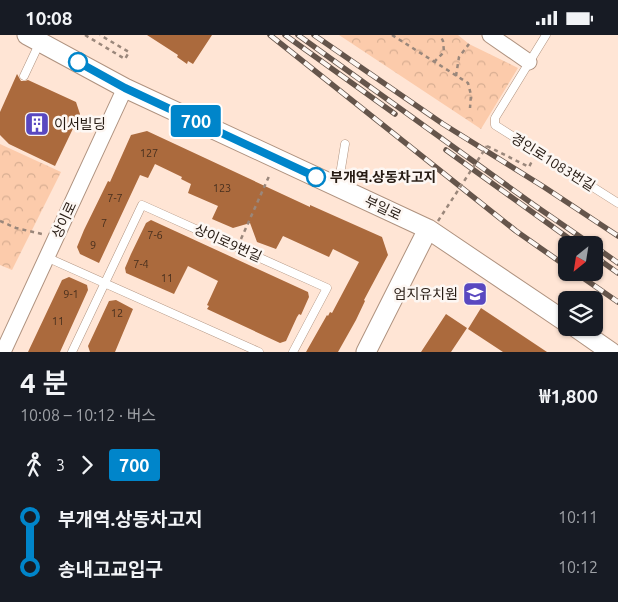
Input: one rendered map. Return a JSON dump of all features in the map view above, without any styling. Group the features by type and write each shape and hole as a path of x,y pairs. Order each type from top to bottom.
{"street":[{"path":"490,35 529,62"},
{"name":"부일로","path":"34,39 125,88 277,159 338,187 433,225 558,316"},
{"name":"상이로","path":"3,352 125,88"},
{"path":"366,352 433,225"},
{"path":"588,336 611,352"}],"lane":[{"path":"529,62 546,35"},
{"path":"24,76 34,39"},
{"name":"경인로1083번길","path":"529,62 495,118 495,125 618,203"},
{"path":"338,187 345,144"},
{"name":"상이로9번길","path":"72,352 142,205 327,288 293,352"},
{"path":"46,257 259,352"}],"path":[{"path":"85,35 124,59 129,52 100,35"},
{"path":"392,35 468,83 471,95 470,109"},
{"path":"434,62 444,52 443,41 440,35"},
{"path":"456,76 459,57 468,44"},
{"path":"433,225 487,147 529,167"},
{"path":"237,247 277,159"},
{"path":"0,221 16,228 56,237"}],"green space":[{"path":"339,35 458,35 469,44 518,68 481,129"},
{"path":"0,144 61,172 12,270 0,265"}],"building":[{"path":"147,35 212,35 193,64 188,61 187,64 177,57 178,55"},
{"name":"이서빌딩","path":"17,74 21,81 28,80 76,102 80,114 55,166 9,144 0,135 0,112"},
{"path":"147,131 310,207 310,205 382,237 388,255 338,352 306,352 327,315 330,312 332,313 359,262 333,249 329,257 283,236 276,249 257,242 250,223 233,228 212,219 218,206 188,193 191,184 181,179 182,177 155,164 148,178 140,175 99,263 80,254 77,247 84,230 108,181 110,182 131,135"},
{"path":"151,220 308,292 309,297 301,315 299,314 297,317 286,341 280,343 207,309 218,281 188,266 174,294 126,273 125,268 131,254 146,223"},
{"path":"69,277 87,285 88,290 60,352 28,352 62,280"},
{"path":"116,300 133,309 115,352 90,352 88,346 109,301"},
{"path":"481,308 547,352 503,352 468,329"},
{"path":"446,314 467,328 451,352 421,352"}],"railway":[{"path":"270,35 516,231 558,260"},
{"path":"285,35 395,114"},
{"path":"298,35 579,236"},
{"path":"314,35 443,124 618,236"},
{"path":"446,150 565,236"},
{"path":"603,252 618,263"},
{"path":"603,262 618,273"},
{"path":"588,281 618,302"}],"bus line":[{"name":"700","path":"78,62 125,88 316,177"}],"place":[{"name":"이서빌딩","path":"37,124"},
{"name":"부개역.상동차고지","path":"316,177"},
{"name":"엄지유치원","path":"475,294"}]}
